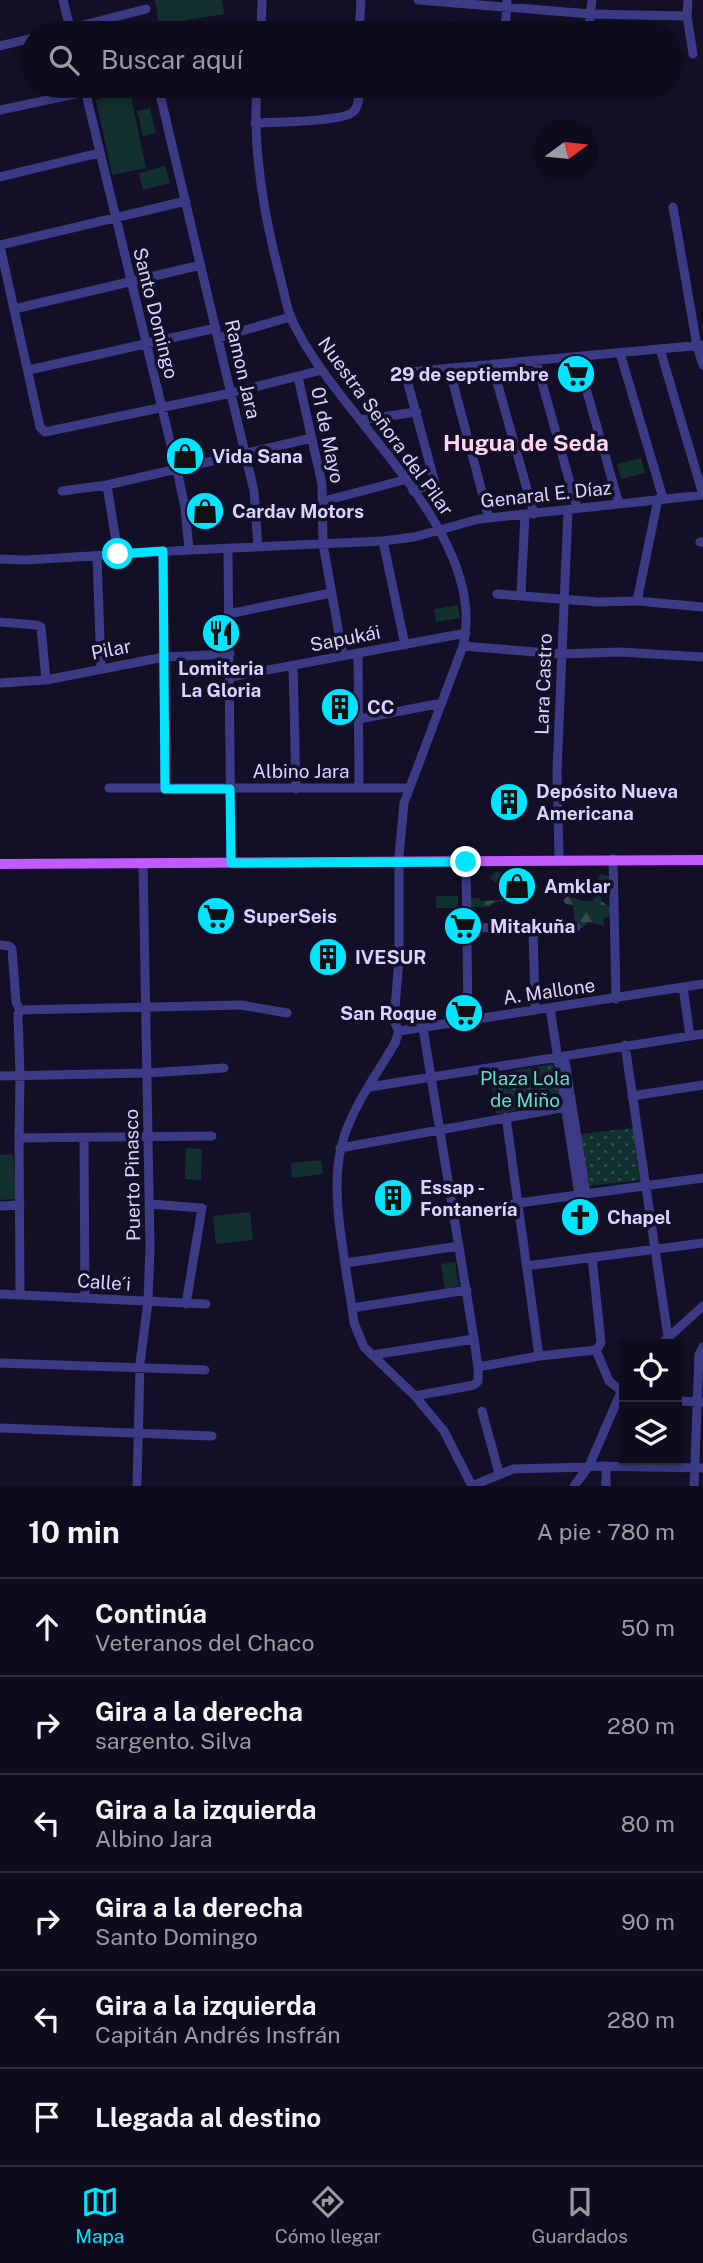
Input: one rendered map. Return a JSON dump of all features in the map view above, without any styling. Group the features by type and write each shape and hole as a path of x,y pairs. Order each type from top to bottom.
{"main road":[{"path":"0,864 703,860"}],"street":[{"path":"63,0 68,21"},
{"path":"261,21 262,0"},
{"path":"360,21 361,0"},
{"path":"418,0 507,4 591,14 687,16"},
{"path":"590,21 592,0"},
{"path":"688,0 687,16 693,54"},
{"path":"105,21 146,9"},
{"path":"0,46 21,41"},
{"path":"0,110 46,98"},
{"name":"Santo Domingo","path":"86,98 177,470 185,508 189,550"},
{"name":"Ramon Jara","path":"161,98 254,491 258,547"},
{"name":"Nuestra Señora del Pilar","path":"256,98 255,123 268,226 290,317 303,342 414,491 440,531 458,573 464,606 466,633 463,646 404,803 399,856 399,958 394,1021 399,1031"},
{"path":"255,123 311,121 349,114 357,106 358,98"},
{"path":"0,177 99,153"},
{"path":"186,201 114,217 0,248 40,427 45,432 230,393 323,370"},
{"path":"673,206 703,365"},
{"path":"14,309 201,265"},
{"path":"218,338 290,317"},
{"path":"29,370 216,328"},
{"path":"414,491 435,483 406,374 700,346"},
{"path":"660,349 703,495"},
{"path":"620,353 660,499 637,601"},
{"path":"578,357 619,504"},
{"name":"Lara Castro","path":"536,361 573,509 561,654 557,771 559,860"},
{"path":"492,365 529,514 521,595"},
{"path":"449,368 489,517"},
{"name":"01 de Mayo","path":"298,377 324,501 323,544"},
{"path":"360,420 417,412"},
{"path":"62,491 107,485 312,438"},
{"path":"324,501 404,480"},
{"path":"107,485 118,554"},
{"name":"Genaral E. Díaz","path":"0,559 25,561 163,551 383,541 440,531 463,522 489,517 703,495"},
{"path":"383,541 405,645"},
{"path":"323,544 343,656"},
{"path":"228,548 231,863"},
{"path":"163,551 165,789"},
{"path":"97,556 101,669"},
{"path":"228,614 331,593"},
{"path":"497,594 703,607"},
{"path":"0,622 41,627 46,680"},
{"name":"Sapukái","path":"230,677 466,633"},
{"path":"463,646 561,654 620,652 703,657"},
{"path":"358,653 359,788"},
{"name":"Pilar","path":"0,683 46,680 164,657 230,654"},
{"path":"293,666 296,789"},
{"path":"359,719 442,703"},
{"name":"Albino Jara","path":"109,788 409,788"},
{"path":"613,859 616,999"},
{"path":"466,862 468,1020"},
{"name":"Puerto Pinasco","path":"137,1486 140,1368 148,1302 150,1204 143,863"},
{"path":"467,928 576,927"},
{"path":"533,928 534,1010"},
{"path":"0,945 12,949 16,1002 20,1010 20,1295"},
{"name":"A. Mallone","path":"399,1031 703,984"},
{"path":"683,988 690,1036"},
{"path":"20,1010 241,1005 287,1013"},
{"path":"550,1008 561,1056 582,1195"},
{"path":"415,1396 476,1384 478,1381 467,1290 423,1028"},
{"path":"399,1031 395,1043 350,1122 340,1148 337,1175 352,1308 364,1347 415,1396 451,1442 472,1486 499,1473 525,1468 699,1468"},
{"path":"369,1087 703,1034"},
{"path":"625,1045 655,1250 665,1339"},
{"path":"0,1076 224,1069"},
{"path":"632,1096 703,1085"},
{"path":"340,1148 569,1107"},
{"path":"506,1117 539,1356"},
{"path":"19,1138 212,1136"},
{"path":"84,1138 85,1298"},
{"path":"454,1215 519,1203 703,1178"},
{"path":"150,1204 202,1208 186,1304"},
{"path":"0,1206 20,1205"},
{"path":"526,1266 703,1243"},
{"path":"346,1263 459,1246"},
{"path":"478,1367 539,1356 596,1350 601,1343 592,1257"},
{"path":"352,1308 467,1290"},
{"name":"Calle´i","path":"0,1294 206,1304"},
{"path":"666,1339 703,1306"},
{"path":"372,1355 474,1339"},
{"path":"694,1486 699,1468 699,1355 703,1347"},
{"path":"596,1350 607,1377 619,1387"},
{"path":"0,1363 205,1370"},
{"path":"574,1486 588,1466 619,1399"},
{"path":"682,1401 700,1402"},
{"path":"482,1411 499,1473"},
{"path":"0,1428 212,1436"},
{"path":"606,1466 606,1486"}],"green space":[{"path":"155,0 222,0 224,14 183,21 158,21"},
{"path":"131,98 146,168 112,175 96,100"},
{"path":"150,108 156,133 143,136 137,111"},
{"path":"165,166 170,183 143,190 139,173"},
{"path":"641,458 645,473 621,479 617,464"},
{"path":"458,605 460,618 436,622 434,609"},
{"path":"496,871 504,874 506,901 492,903 490,907 472,907 483,921 483,927 470,925 470,898 479,898 481,901 501,900 501,886 490,878"},
{"path":"602,874 614,879 612,895 608,897 601,893 601,901 613,909 613,916 603,918 604,926 589,922 578,928 575,925 573,905 566,904 563,900 568,896 582,901 593,901 599,891 596,889 598,877"},
{"path":"436,896 458,896 458,908 436,908"},
{"name":"Plaza Lola de Miño","path":"553,1064 560,1103 496,1114 490,1075"},
{"path":"542,1066 544,1077 514,1082 513,1071"},
{"path":"633,1128 640,1180 589,1186 581,1134"},
{"path":"186,1148 202,1149 201,1180 185,1179"},
{"path":"13,1154 16,1199 0,1200 0,1155"},
{"path":"321,1160 323,1174 292,1178 291,1163"},
{"path":"250,1212 253,1240 216,1244 213,1216"},
{"path":"455,1262 459,1286 445,1289 441,1264"}],"place":[{"name":"29 de septiembre","path":"576,374"},
{"name":"Vida Sana","path":"185,456"},
{"name":"Cardav Motors","path":"205,511"},
{"name":"Lomiteria La Gloria","path":"221,633"},
{"name":"CC","path":"340,707"},
{"name":"Depósito Nueva Americana","path":"509,802"},
{"name":"Amklar","path":"517,886"},
{"name":"SuperSeis","path":"216,916"},
{"name":"Mitakuña","path":"463,926"},
{"name":"IVESUR","path":"328,957"},
{"name":"San Roque","path":"464,1013"},
{"name":"Essap - Fontanería","path":"393,1198"},
{"name":"Chapel","path":"580,1217"}],"district":[{"name":"Hugua de Seda","path":"526,442"}],"route":[{"path":"118,554 163,551 165,789 230,789 231,863 466,862"}]}
